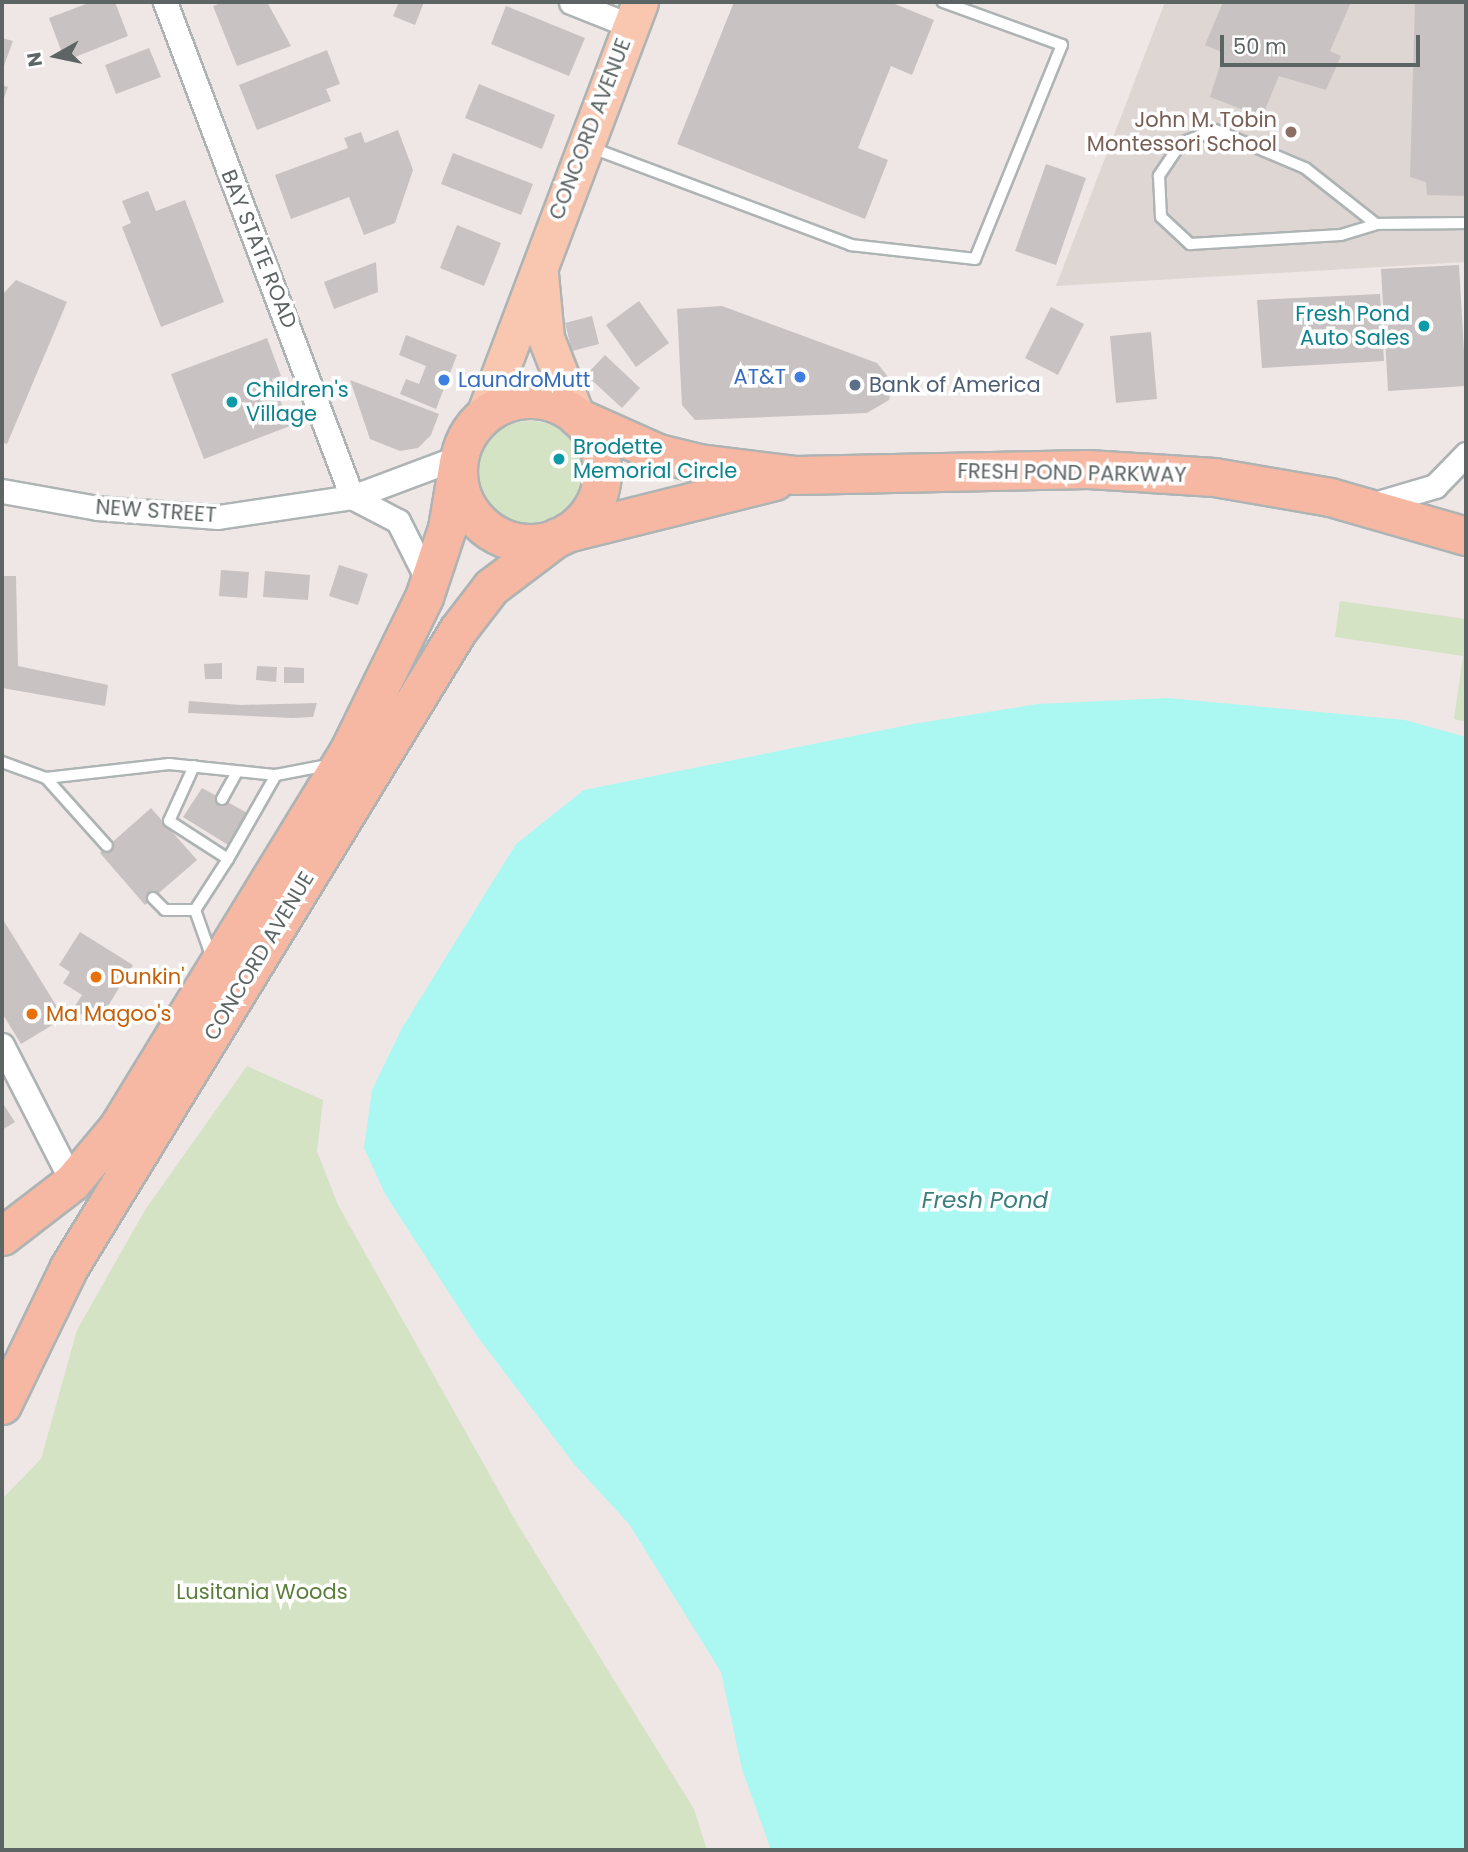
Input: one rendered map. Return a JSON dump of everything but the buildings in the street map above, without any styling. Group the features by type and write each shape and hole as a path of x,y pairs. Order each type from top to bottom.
{"highway":[{"path":"531,399 577,417 596,444 601,478 590,510 561,535 520,542 486,528 464,499 459,459 484,415 531,399"},
{"name":"FRESH POND PARKWAY","path":"577,417 670,457 796,475 1124,470 1240,480 1363,506 1466,536"},
{"name":"CONCORD AVENUE","path":"2,1236 72,1182 133,1106 342,763 429,583 459,459"},
{"name":"FRESH POND PARKWAY","path":"561,535 796,475"},
{"name":"CONCORD AVENUE","path":"2,1405 69,1267 457,630 491,587 561,535"}],"main road":[{"name":"CONCORD AVENUE","path":"484,415 582,144 635,14"},
{"name":"CONCORD AVENUE","path":"540,257 542,323 577,417"}],"street":[{"name":"BAY STATE ROAD","path":"165,2 352,497"},
{"path":"571,2 635,14"},
{"path":"1363,506 1435,486 1466,454"},
{"name":"NEW STREET","path":"2,491 97,508 218,517 352,497 459,459"},
{"path":"352,497 398,521 429,583"},
{"path":"2,1045 72,1182"}],"lane":[{"path":"582,144 851,245 975,259 1062,45 943,2"},
{"path":"1376,224 1305,169 1215,130 1181,143 1159,176 1161,218 1190,244 1341,235 1376,224 1466,223"},
{"path":"2,762 46,778 194,766 236,774 276,775 342,763"},
{"path":"194,766 169,821 203,836 228,859"},
{"path":"222,799 236,774"},
{"path":"195,910 276,775"},
{"path":"46,778 107,846"},
{"path":"153,898 165,910 195,910"},
{"path":"195,910 216,968"}],"shaded area":[{"name":"John M. Tobin Montessori School","path":"1165,2 1466,2 1466,262 1056,286"}],"green space":[{"path":"530,421 551,425 568,437 580,454 584,475 580,496 568,513 551,525 530,529 509,525 492,513 480,496 476,475 480,454 492,437 509,425"},
{"path":"1340,601 1466,619 1466,722 1454,719 1463,656 1335,637"},
{"name":"Lusitania Woods","path":"247,1066 323,1100 317,1151 338,1205 518,1525 694,1809 707,1850 2,1850 2,1499 41,1459 77,1330 145,1210"}],"water":[{"name":"Fresh Pond","path":"1168,698 1405,720 1466,737 1466,1850 771,1850 742,1769 721,1672 629,1524 574,1464 477,1336 385,1194 364,1148 372,1090 402,1028 516,844 584,790 913,724 1038,704"}],"place":[{"name":"John M. Tobin Montessori School","path":"1291,132"},
{"name":"Fresh Pond Auto Sales","path":"1424,326"},
{"name":"AT&T","path":"800,377"},
{"name":"LaundroMutt","path":"444,380"},
{"name":"Bank of America","path":"855,385"},
{"name":"Children's Village","path":"232,402"},
{"name":"Brodette Memorial Circle","path":"559,459"},
{"name":"Dunkin'","path":"96,977"},
{"name":"Ma Magoo's","path":"32,1014"}]}
